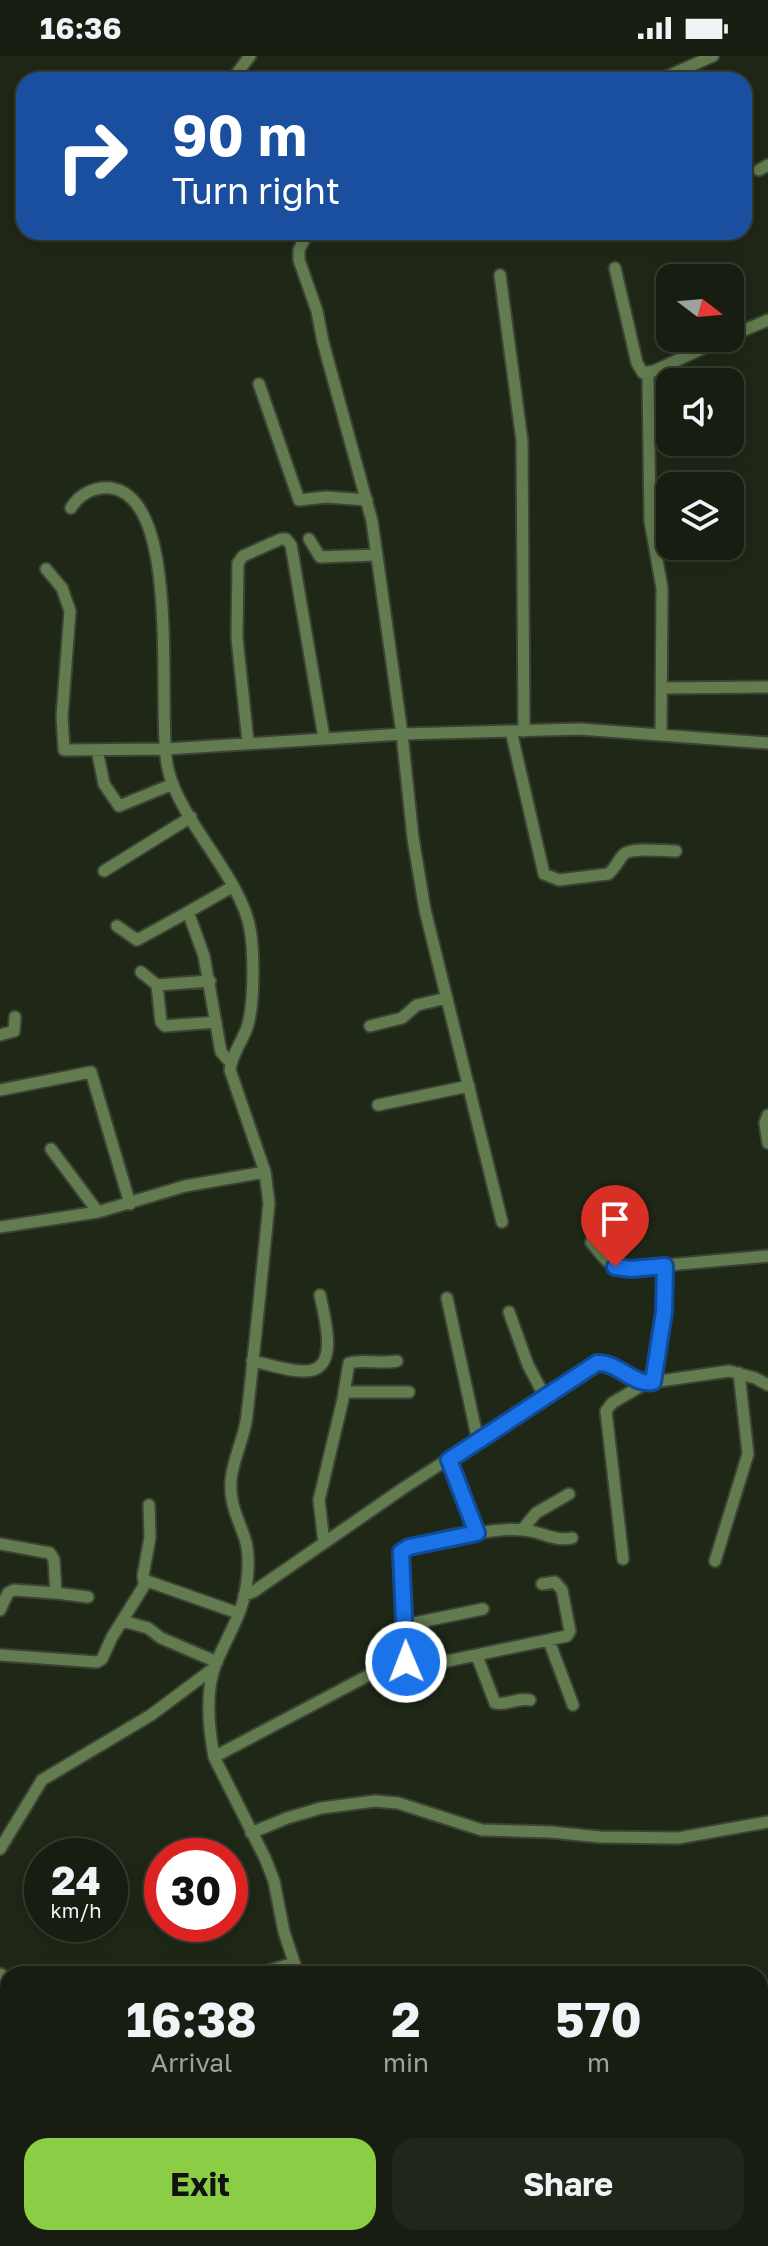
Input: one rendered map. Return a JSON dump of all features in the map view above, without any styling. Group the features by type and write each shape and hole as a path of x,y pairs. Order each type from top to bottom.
{"street":[{"path":"677,72 713,56"},
{"path":"304,240 299,250 299,260 312,291 367,500 425,910 502,1222"},
{"path":"615,268 639,369 648,374"},
{"path":"500,275 522,441 524,731"},
{"path":"744,330 768,320"},
{"path":"648,374 696,352"},
{"path":"648,374 650,521 662,588 661,735"},
{"path":"259,384 299,500 326,497 367,500"},
{"path":"71,508 83,494 106,487 116,488 138,506 145,522 157,561 163,604 167,766 173,784 232,887 250,928 252,967 249,1020 230,1062 230,1070 265,1172 269,1203 247,1419 231,1477 232,1506 247,1554 244,1595 215,1665 210,1688 214,1757 274,1881 284,1932 295,1966"},
{"path":"248,742 237,638 238,563 243,556 281,539 286,539 291,545 324,738"},
{"path":"309,539 320,557 376,555"},
{"path":"46,569 62,588 70,611 62,717 64,750 166,749 402,734 580,729 768,743"},
{"path":"662,688 768,687"},
{"path":"511,731 532,813 541,867 548,877 559,880 608,874 631,850 676,851"},
{"path":"97,750 104,784 119,806 173,784"},
{"path":"104,871 191,817"},
{"path":"117,926 137,940 232,887"},
{"path":"188,912 210,981 221,1052 230,1062"},
{"path":"141,972 157,985 210,981"},
{"path":"157,985 161,1022 165,1026 216,1022"},
{"path":"370,1026 402,1018 417,1005 447,998"},
{"path":"0,1035 14,1031 15,1017"},
{"path":"0,1090 91,1072 130,1204"},
{"path":"378,1105 469,1086"},
{"path":"768,1115 765,1123 768,1143"},
{"path":"51,1149 98,1212"},
{"path":"0,1227 98,1212 185,1186 265,1172"},
{"path":"591,1242 615,1267 631,1269 768,1256"},
{"path":"650,1383 664,1312 665,1266"},
{"path":"252,1361 304,1371 313,1370 324,1360 329,1344 320,1295"},
{"path":"447,1298 478,1441"},
{"path":"509,1312 528,1365 545,1397"},
{"path":"324,1543 319,1500 347,1367 351,1362 383,1364 397,1361"},
{"path":"244,1595 597,1363 611,1365 650,1383"},
{"path":"623,1559 606,1411 612,1403 650,1383 721,1371 739,1373 768,1385"},
{"path":"715,1561 748,1454 739,1373"},
{"path":"344,1392 409,1392"},
{"path":"449,1460 477,1533"},
{"path":"522,1530 536,1513 569,1494"},
{"path":"0,1655 97,1662 102,1659 144,1583 150,1537 149,1505"},
{"path":"542,1584 555,1582 559,1585 570,1631 564,1638 411,1668 407,1665 401,1552 409,1547 477,1533 522,1530 539,1532 558,1540 572,1538"},
{"path":"0,1544 50,1553 54,1560 56,1593"},
{"path":"144,1583 150,1581 238,1613"},
{"path":"0,1610 8,1593 14,1590 88,1597"},
{"path":"405,1625 483,1609"},
{"path":"123,1621 148,1628 161,1638 215,1665"},
{"path":"549,1641 573,1705"},
{"path":"214,1757 405,1656"},
{"path":"477,1656 495,1703 521,1698 530,1700"},
{"path":"0,1849 42,1780 151,1715 215,1665"},
{"path":"251,1833 321,1808 375,1801 398,1803 482,1830 600,1837 678,1838 768,1822"}],"route":[{"path":"406,1662 401,1552 404,1548 477,1533 449,1460 597,1363 611,1365 646,1383 653,1382 664,1312 665,1266 615,1267"}]}
